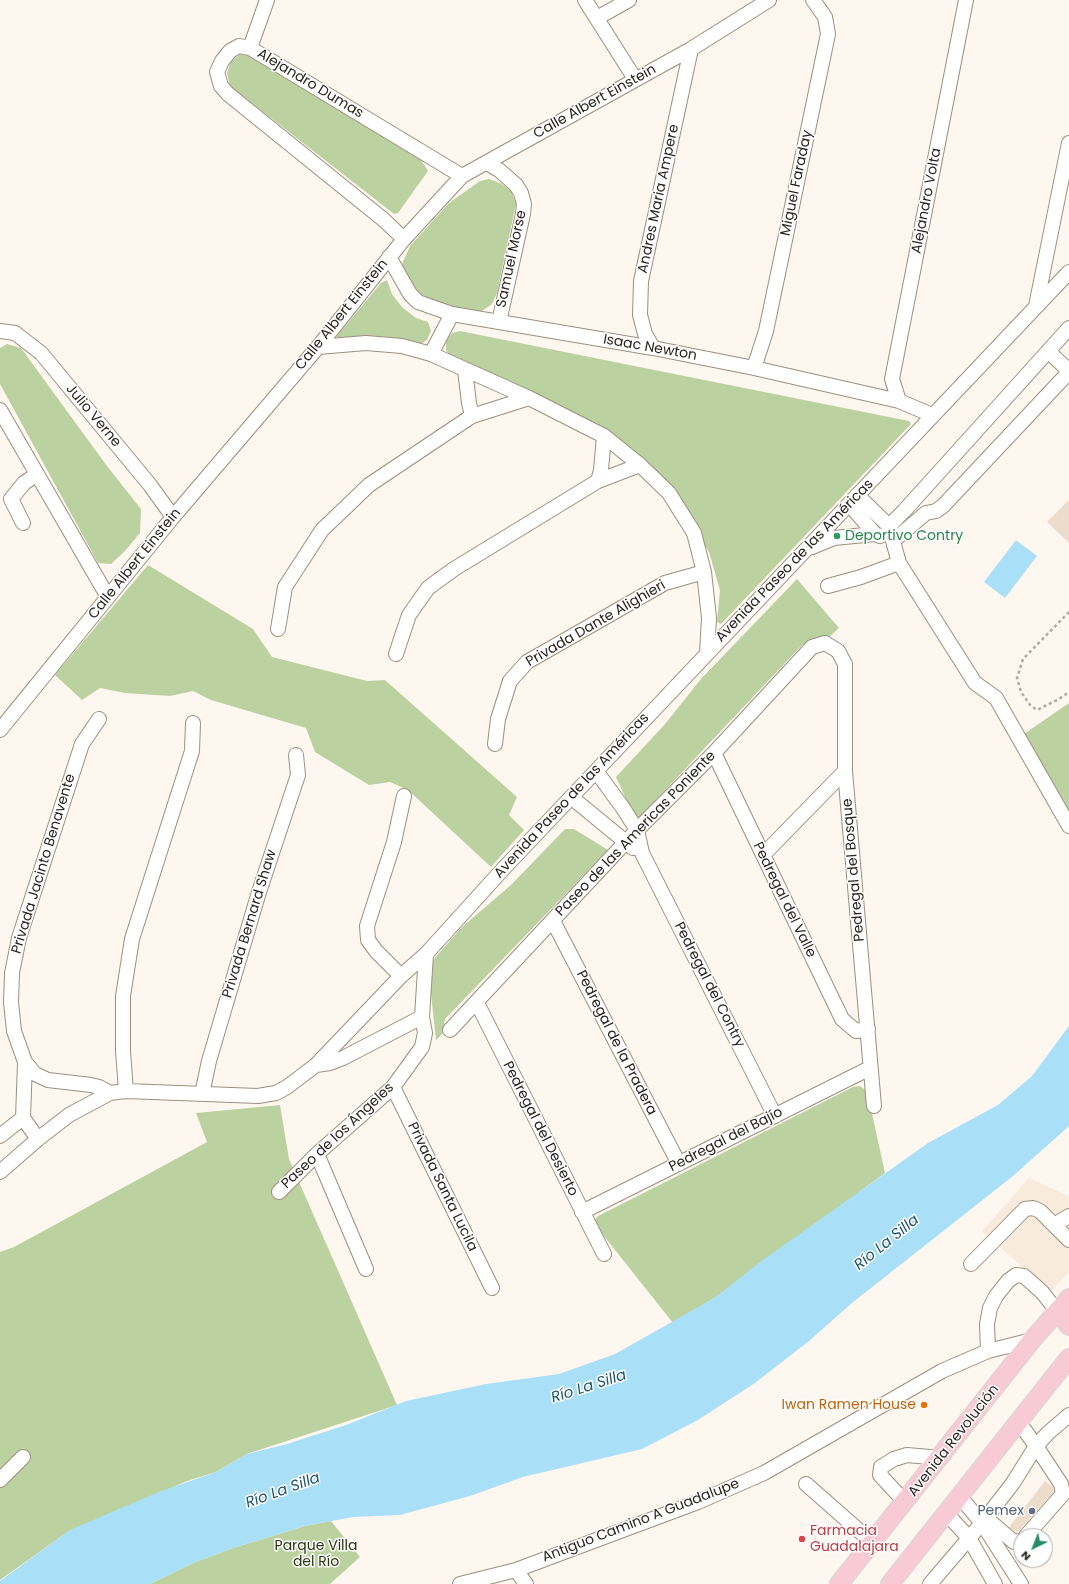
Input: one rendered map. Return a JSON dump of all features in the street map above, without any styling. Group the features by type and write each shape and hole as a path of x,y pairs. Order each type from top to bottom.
{"main road":[{"path":"1063,1305 1069,1326"},
{"name":"Avenida Revolución","path":"840,1584 941,1458 1032,1340 1063,1305"},
{"path":"890,1584 947,1514 1018,1421 1069,1358"}],"street":[{"path":"250,48 268,0"},
{"path":"586,0 635,79"},
{"path":"597,18 629,0"},
{"name":"Calle Albert Einstein","path":"0,730 173,517 318,347 404,239 462,176 691,49 769,0"},
{"name":"Miguel Faraday","path":"754,368 766,331 828,34 825,17 813,0"},
{"name":"Alejandro Volta","path":"899,401 892,379 966,0"},
{"name":"Alejandro Dumas","path":"404,239 384,220 228,94 221,86 217,72 222,61 230,51 239,46 250,48 462,176"},
{"name":"Andres Maria Ampere","path":"653,348 645,334 640,315 641,281 691,49"},
{"path":"1036,306 1069,142"},
{"name":"Samuel Morse","path":"487,163 499,170 516,185 521,193 524,204 499,322"},
{"name":"Isaac Newton","path":"389,257 410,294 418,302 452,314 653,348 754,368 899,401 932,415"},
{"name":"Avenida Paseo de las Américas","path":"0,1172 38,1139 69,1116 110,1094 126,1091 258,1096 276,1093 292,1084 316,1065 401,976 426,954 707,653 1069,272"},
{"path":"431,354 452,314"},
{"path":"889,526 910,505 1069,328"},
{"name":"Julio Verne","path":"0,331 14,333 41,353 150,485 173,517"},
{"path":"318,347 366,343 402,346 431,354 529,398 604,436 640,465 669,493 694,533 704,572 709,618 707,653"},
{"path":"893,541 926,513 936,511 943,506 1069,371 1048,351"},
{"path":"465,370 472,416"},
{"path":"278,629 285,587 322,530 369,485 472,416 529,398"},
{"path":"0,410 36,475 108,597"},
{"path":"598,481 601,470 604,436"},
{"path":"396,654 409,615 428,588 454,569 598,481 640,465"},
{"path":"23,523 11,498 24,483 36,475"},
{"path":"853,499 889,526 899,563 975,683 996,698 1069,826"},
{"path":"853,499 875,534"},
{"path":"806,550 834,538 875,534 893,541"},
{"path":"828,586 861,578 899,563"},
{"name":"Privada Dante Alighieri","path":"495,744 498,719 510,680 527,662 665,583 704,572"},
{"name":"Paseo de las Americas Poniente","path":"450,1030 626,843 636,830 714,753 812,647 825,643"},
{"name":"Pedregal del Bosque","path":"825,643 838,651 845,664 845,771 874,1106"},
{"name":"Privada Jacinto Benavente","path":"23,1118 24,1062 14,1031 11,1002 12,973 19,938 82,744 99,719"},
{"path":"126,1091 123,996 132,939 192,751 193,723"},
{"name":"Pedregal del Valle","path":"714,753 842,1019 856,1031 868,1029"},
{"name":"Privada Bernard Shaw","path":"202,1094 209,1061 258,892 298,775 296,755"},
{"name":"Pedregal del Contry","path":"596,771 623,808 636,830 642,853 775,1116"},
{"path":"763,855 845,771"},
{"path":"401,976 368,940 367,926 394,842 404,796"},
{"path":"571,798 626,843 642,853"},
{"name":"Pedregal de la Pradera","path":"553,921 679,1164"},
{"name":"Paseo de los Ángeles","path":"279,1192 317,1154 393,1087 424,1041 425,1033 422,1017 426,954"},
{"name":"Pedregal del Desierto","path":"476,1003 604,1254"},
{"path":"316,1065 330,1064 422,1017"},
{"name":"Privada Jacinto Benavente","path":"24,1062 35,1074 48,1080 91,1085 99,1087 110,1094"},
{"name":"Pedregal del Bajío","path":"582,1212 870,1068"},
{"name":"Privada Santa Lucila","path":"393,1087 492,1288"},
{"path":"0,1136 23,1118 38,1139"},
{"path":"317,1154 366,1268"},
{"path":"972,1264 1025,1209 1033,1208 1040,1211 1069,1240"},
{"path":"1054,1225 1069,1216"},
{"path":"988,1351 987,1324 990,1308 996,1296 1008,1281 1016,1275 1024,1276 1042,1292 1063,1305"},
{"name":"Antiguo Camino A Guadalupe","path":"460,1584 516,1570 698,1502 764,1473 942,1371 988,1351 1032,1340"},
{"path":"930,1584 984,1521 1014,1483 1036,1446 1048,1432 1069,1415"},
{"path":"1018,1421 1061,1484 1063,1494 1033,1528"},
{"path":"905,1502 880,1475 880,1467 894,1459 907,1455 941,1458"},
{"path":"0,1480 23,1456"},
{"path":"806,1484 873,1543"},
{"path":"960,1497 984,1521 1013,1541"},
{"path":"947,1514 969,1538 995,1584"},
{"path":"984,1521 1021,1584"},
{"path":"516,1570 526,1584"}],"path":[{"path":"1069,612 1023,658 1017,678 1021,692 1030,705 1037,710 1069,692"}],"shaded area":[{"path":"1029,1178 1069,1196 1069,1272 1050,1292 982,1231"}],"green space":[{"path":"241,54 254,56 418,155 428,171 398,213 394,214 230,86 227,73 231,61"},
{"path":"489,179 500,183 511,191 516,204 497,293 492,304 479,313 418,300 406,284 402,264 410,246 449,203 480,181"},
{"path":"387,280 392,294 402,307 416,318 428,322 431,331 427,340 421,344 391,337 364,336 338,341 337,336 381,283"},
{"path":"460,331 909,421 911,424 721,624 717,622 720,590 709,552 688,518 628,452 452,359 446,350 446,341 452,333"},
{"path":"7,344 21,348 107,466 141,509 140,533 125,551 111,564 98,563 0,384 0,348"},
{"path":"148,565 253,629 272,657 367,681 385,680 517,797 509,815 524,830 491,867 408,790 390,782 369,785 315,752 306,728 211,700 193,691 170,696 125,693 100,688 82,700 55,675"},
{"path":"797,579 839,628 826,640 812,640 802,645 636,821 616,777 665,724 701,679"},
{"path":"1069,703 1069,811 1024,734"},
{"path":"565,829 574,829 608,850 445,1019 443,1033 436,1040 428,966 461,928 511,885"},
{"path":"860,1086 867,1091 885,1173 716,1297 673,1323 596,1226 595,1219 598,1216 853,1087"},
{"path":"280,1105 289,1159 397,1405 247,1454 216,1472 187,1481 62,1536 0,1580 0,1252 14,1247 207,1142 196,1113"},
{"name":"Parque Villa del Río","path":"331,1521 360,1557 330,1584 150,1584 193,1563 233,1548 305,1526"}],"water":[{"path":"1016,540 1037,556 1005,598 984,582"},
{"name":"Río La Silla","path":"1069,1026 1069,1126 1013,1176 852,1303 809,1341 755,1383 698,1420 642,1449 523,1477 470,1496 400,1515 353,1517 305,1526 233,1548 193,1563 150,1584 0,1584 0,1581 70,1530 159,1492 216,1472 247,1454 287,1444 346,1425 406,1401 486,1384 559,1374 615,1354 716,1297 760,1262 928,1143 998,1105 1032,1076"}],"building":[{"path":"1069,500 1069,543 1047,522"},
{"name":"Pemex","path":"1045,1481 1053,1487 1054,1492 1022,1528 1013,1528 1013,1530 1009,1527"}],"place":[{"name":"Deportivo Contry","path":"837,536"},
{"name":"Iwan Ramen House","path":"924,1405"},
{"name":"Pemex","path":"1032,1511"},
{"name":"Farmacia Guadalajara","path":"802,1539"}]}
